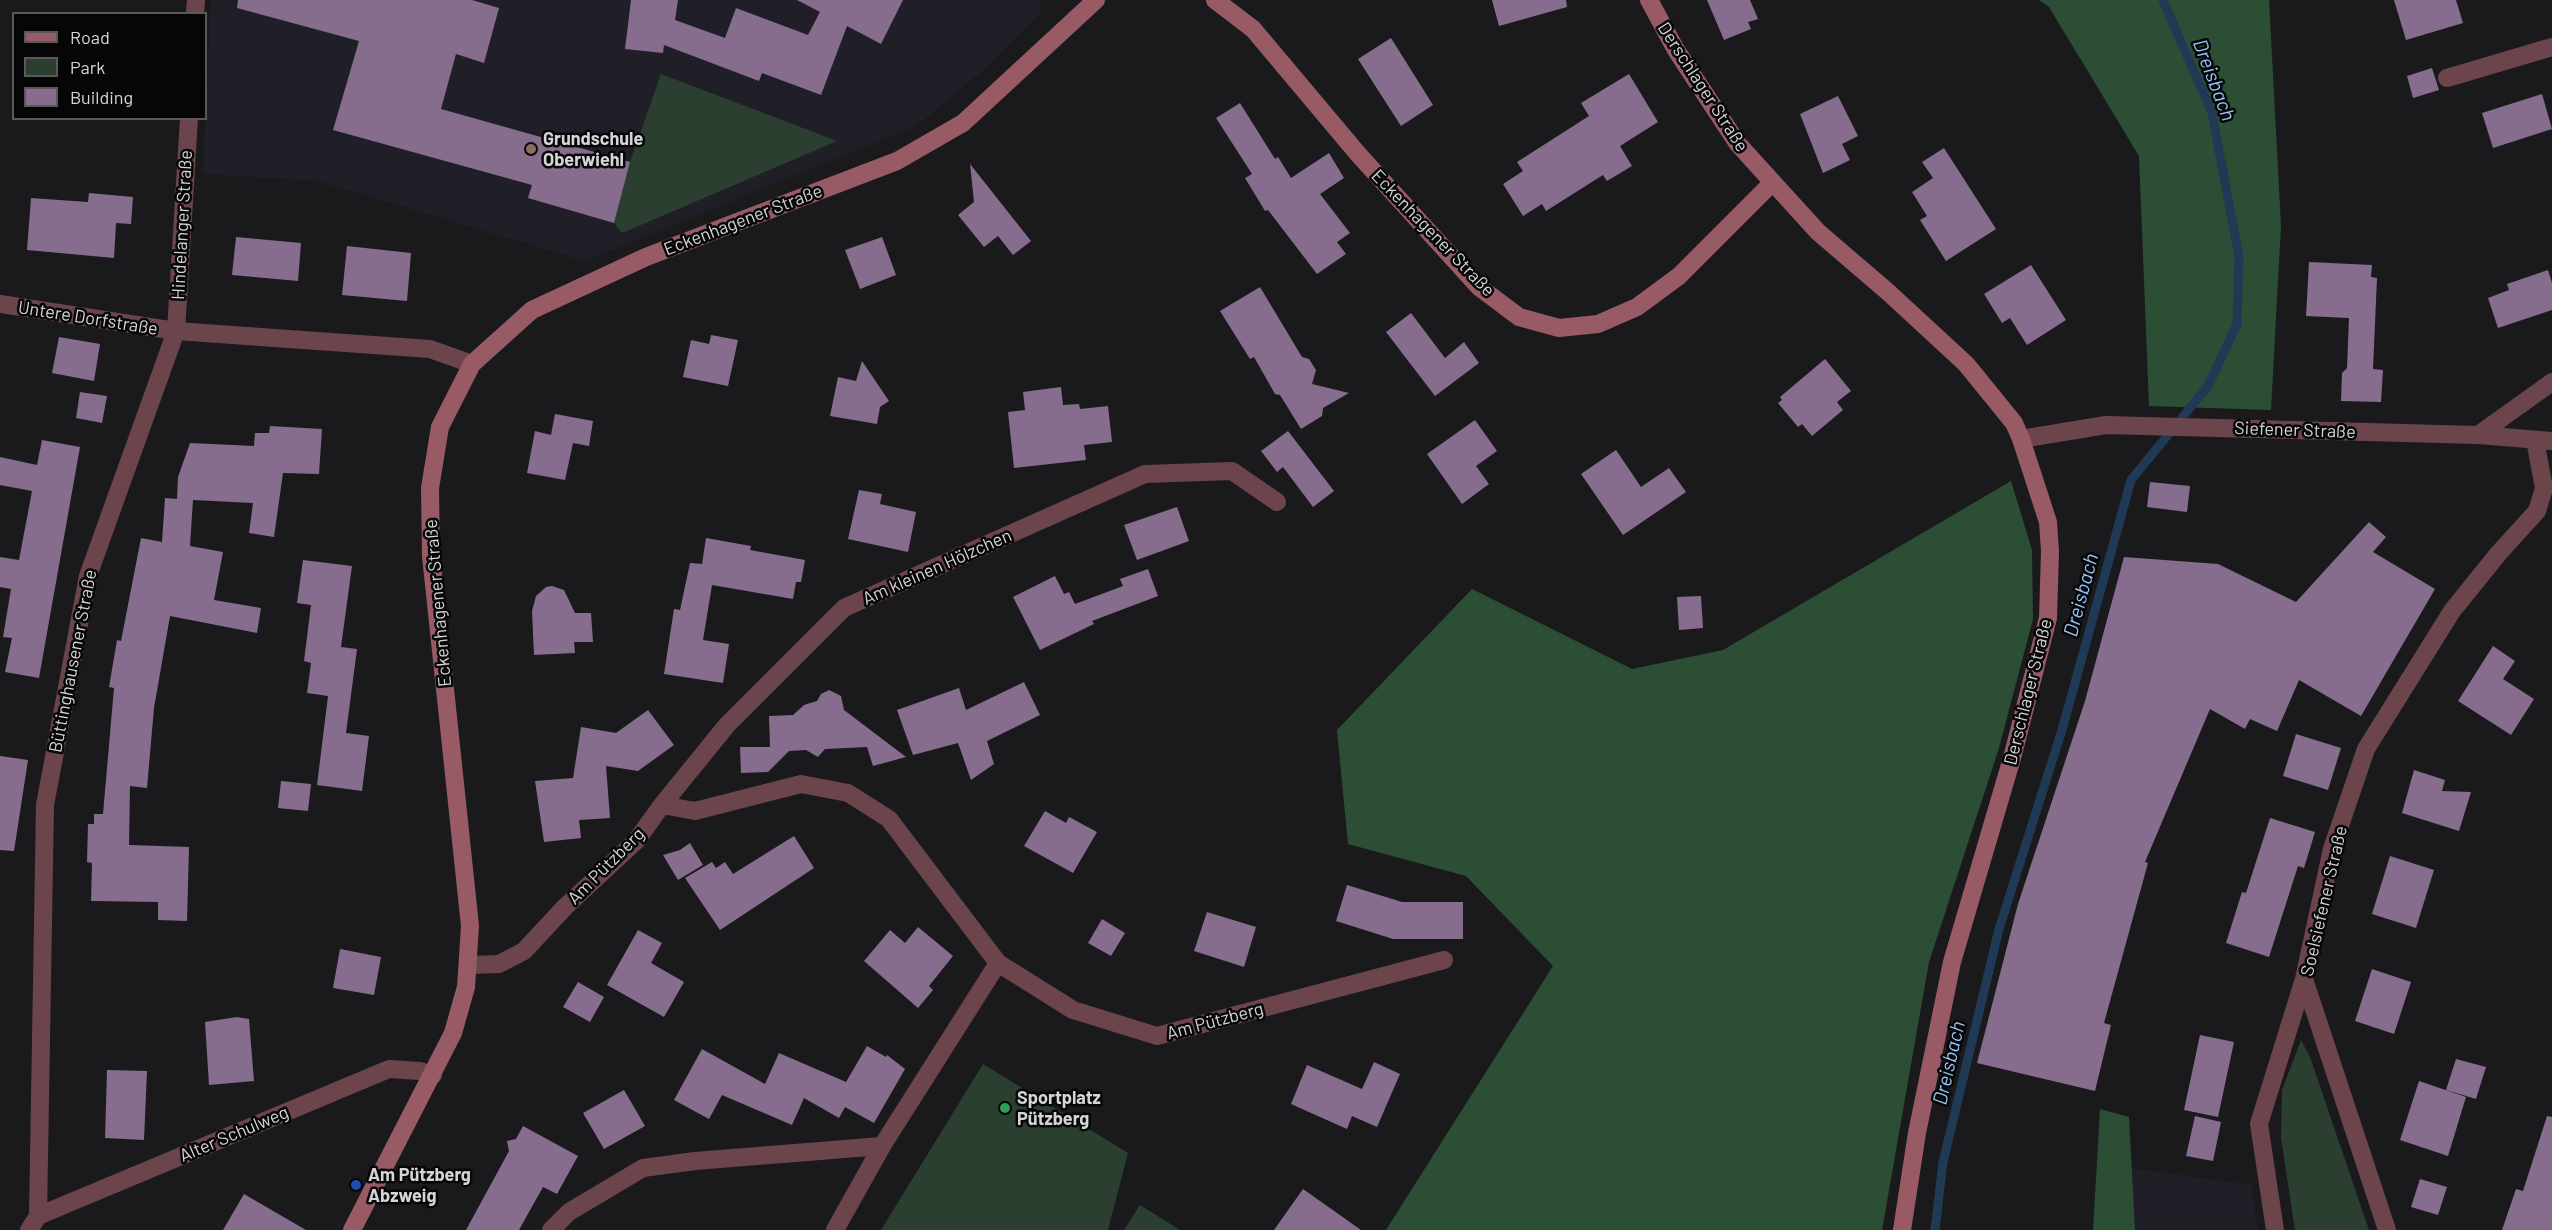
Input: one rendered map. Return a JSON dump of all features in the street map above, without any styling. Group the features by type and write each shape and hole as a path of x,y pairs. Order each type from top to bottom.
{"main road":[{"name":"Eckenhagener Straße","path":"352,1230 433,1075 458,1020 466,987 470,926 430,556 430,488 440,427 472,364 532,310 646,257 897,161 963,123 1096,0"},
{"name":"Eckenhagener Straße","path":"1215,0 1253,29 1358,154 1479,287 1519,317 1559,328 1598,324 1637,307 1678,276 1772,183"},
{"name":"Derschlager Straße","path":"1649,0 1676,50 1738,144 1818,232 1888,292 1966,364 2014,423 2048,522 2050,551 2048,618 2012,758 1952,962 1917,1132 1902,1230"}],"street":[{"path":"2447,78 2552,47"},
{"name":"Hindelanger Straße","path":"176,331 189,120"},
{"name":"Untere Dorfstraße","path":"0,304 176,331"},
{"path":"176,331 430,349 472,364"},
{"name":"Büttinghausener Straße","path":"34,1223 45,805 88,576 176,331"},
{"path":"2478,435 2552,382"},
{"name":"Siefener Straße","path":"2021,439 2095,426 2162,426 2478,435 2544,440"},
{"name":"Soelsiefener Straße","path":"2387,1230 2304,979 2332,849 2366,749 2452,612 2498,554 2537,511 2544,488 2544,440"},
{"name":"Am kleinen Hölzchen","path":"662,805 728,724 844,608 1145,474 1232,471 1277,502"},
{"name":"Am Pützberg","path":"468,966 499,964 524,951 565,907 636,841 662,805 695,811 801,784 848,793 889,819 998,963 1073,1010 1157,1036 1444,960"},
{"path":"835,1230 882,1146 998,963"},
{"path":"2276,1230 2259,1124 2304,979"},
{"name":"Alter Schulweg","path":"34,1223 389,1070 420,1071 433,1075"},
{"path":"551,1230 569,1212 643,1168 695,1161 882,1146"}],"shaded area":[{"name":"Grundschule Oberwiehl","path":"211,0 1040,0 1040,13 984,69 918,125 585,261 318,181 203,174"},
{"path":"2131,1168 2251,1185 2258,1230 2135,1230"}],"green space":[{"path":"2039,0 2269,0 2281,226 2271,410 2149,406 2139,156 2049,7"},
{"path":"661,74 837,141 622,233 614,223 630,162"},
{"path":"2011,481 2032,550 2033,619 1999,748 1929,962 1882,1230 1386,1230 1553,966 1466,876 1348,844 1337,730 1472,589 1632,669 1723,650"},
{"path":"2301,1040 2310,1057 2369,1230 2295,1230 2281,1138 2282,1090"},
{"name":"Sportplatz Pützberg","path":"983,1064 1128,1153 1108,1230 881,1230"},
{"path":"2100,1109 2129,1117 2135,1230 2093,1230"},
{"path":"1140,1205 1180,1230 1124,1230"}],"building":[{"path":"238,0 472,0 499,8 484,63 456,54 441,109 630,162 614,223 528,198 532,185 333,130 359,41 237,8"},
{"path":"631,0 678,0 675,20 725,38 736,8 808,35 820,12 797,0 903,0 881,44 847,26 821,95 762,73 759,81 664,45 663,53 625,49"},
{"path":"1492,0 1566,0 1567,7 1499,26"},
{"path":"1707,0 1750,0 1758,19 1748,22 1751,29 1724,40"},
{"path":"2394,0 2456,0 2463,23 2406,40"},
{"path":"1391,38 1433,105 1401,126 1358,59"},
{"path":"2432,68 2439,90 2413,98 2407,76"},
{"path":"1629,74 1658,122 1620,146 1632,166 1607,181 1603,175 1546,211 1542,204 1523,216 1503,184 1523,171 1517,162 1589,116 1581,103"},
{"path":"2542,94 2552,129 2493,148 2482,113"},
{"path":"1838,96 1858,136 1842,144 1850,160 1823,173 1800,114"},
{"path":"1240,103 1275,159 1278,157 1291,178 1329,153 1344,178 1320,194 1350,233 1337,242 1346,254 1317,274 1268,210 1265,211 1245,178 1252,174 1216,118"},
{"path":"1944,148 1996,229 1946,261 1920,220 1927,216 1912,192 1933,178 1922,162"},
{"path":"970,164 1031,241 1013,255 998,236 984,247 958,215 974,202"},
{"path":"89,193 133,197 131,224 116,223 114,258 27,250 31,198 88,202"},
{"path":"236,237 301,243 298,281 232,275"},
{"path":"882,237 896,275 860,289 845,250"},
{"path":"347,246 411,253 407,301 342,295"},
{"path":"2309,262 2372,265 2371,277 2377,278 2373,369 2383,370 2381,402 2341,401 2342,373 2347,368 2349,318 2306,316"},
{"path":"2031,265 2066,320 2027,345 2010,318 2002,323 1984,294"},
{"path":"2548,270 2552,283 2552,310 2498,328 2488,298 2509,290 2507,284"},
{"path":"1260,287 1302,357 1309,359 1316,370 1312,384 1349,393 1323,408 1322,416 1301,429 1280,395 1275,394 1254,357 1250,359 1220,311"},
{"path":"1411,313 1445,358 1464,342 1479,363 1435,396 1386,332"},
{"path":"711,335 738,340 728,386 683,377 691,340 709,344"},
{"path":"59,337 100,344 94,381 52,373"},
{"path":"1825,359 1851,391 1837,402 1843,410 1812,436 1802,424 1798,427 1778,403 1782,400 1780,397"},
{"path":"862,361 889,401 880,407 877,424 830,416 838,377 856,381"},
{"path":"1061,387 1063,405 1079,404 1080,409 1108,406 1112,442 1084,445 1086,460 1014,468 1008,412 1025,410 1023,392"},
{"path":"80,392 107,396 102,423 76,418"},
{"path":"555,414 593,421 589,446 573,443 565,480 527,473 535,431 551,435"},
{"path":"1475,420 1497,451 1476,466 1489,484 1462,504 1427,454"},
{"path":"270,426 322,429 319,474 283,473 274,537 249,533 253,503 193,500 190,546 223,552 214,600 261,608 257,633 170,616 154,708 147,788 130,786 129,845 189,847 187,921 158,920 158,902 91,901 92,863 87,862 88,824 94,824 94,814 103,814 114,688 109,687 117,640 121,641 141,538 162,542 165,498 177,499 178,477 190,443 254,446 255,433 269,433"},
{"path":"1288,431 1334,491 1313,507 1283,467 1277,472 1261,451"},
{"path":"42,440 80,447 39,678 5,672 12,638 3,637 11,589 0,587 0,557 19,560 32,491 0,485 0,457 37,465"},
{"path":"1616,450 1641,487 1669,468 1686,492 1623,535 1581,474"},
{"path":"2150,482 2190,486 2187,512 2147,507"},
{"path":"859,490 882,494 880,504 916,512 908,552 848,539"},
{"path":"1177,507 1189,541 1137,560 1124,525"},
{"path":"2369,522 2386,537 2373,552 2435,589 2361,716 2299,680 2277,731 2250,719 2245,729 2210,709 2145,862 2148,863 2104,1023 2111,1025 2095,1091 1977,1063 2018,904 2085,701 2124,557 2218,564 2296,602"},
{"path":"706,538 751,546 750,550 805,560 801,582 796,582 793,599 712,585 703,640 729,644 723,683 664,674 674,609 680,610 690,563 702,564"},
{"path":"303,560 352,566 341,647 357,649 346,733 369,736 362,791 317,785 328,696 307,693 311,663 304,661 311,605 297,603"},
{"path":"1148,569 1158,596 1092,621 1094,624 1040,650 1013,597 1055,576 1064,594 1069,592 1075,604 1123,586 1120,579"},
{"path":"552,586 564,590 575,613 591,613 593,642 574,642 575,653 534,655 532,611 536,596 546,587"},
{"path":"1701,596 1703,628 1679,630 1677,597"},
{"path":"2493,646 2515,661 2503,679 2534,699 2511,735 2458,701"},
{"path":"1024,682 1040,715 987,741 994,764 971,780 958,743 913,755 897,710 959,688 966,710"},
{"path":"829,690 841,696 844,710 906,757 873,766 867,747 825,749 818,757 806,750 789,751 768,772 741,773 740,747 770,747 769,716 793,715 804,705 817,701 821,694"},
{"path":"648,710 674,745 638,771 606,766 610,818 579,820 581,838 544,842 535,781 573,778 581,727 616,733"},
{"path":"2296,734 2341,748 2328,790 2283,776"},
{"path":"0,756 28,760 14,851 0,850"},
{"path":"2414,770 2445,780 2442,791 2471,792 2459,831 2402,813"},
{"path":"281,781 311,784 308,811 278,808"},
{"path":"1045,811 1066,823 1069,817 1097,832 1073,873 1024,846"},
{"path":"2270,818 2315,832 2304,868 2298,866 2269,957 2226,943 2242,892 2246,893"},
{"path":"794,836 814,868 720,930 685,878 712,862 716,868 725,862 733,874"},
{"path":"690,843 703,865 678,880 663,855 680,850"},
{"path":"2390,856 2434,870 2416,928 2372,914"},
{"path":"1347,885 1402,902 1463,902 1463,939 1393,939 1336,921"},
{"path":"1207,912 1256,927 1244,967 1194,951"},
{"path":"1102,919 1125,933 1111,956 1088,943"},
{"path":"918,927 953,956 929,986 933,990 918,1008 864,961 890,930 905,943"},
{"path":"638,930 662,943 651,963 684,982 664,1017 607,985"},
{"path":"340,949 381,957 374,995 333,988"},
{"path":"2372,969 2411,982 2394,1034 2355,1021"},
{"path":"578,982 604,997 590,1022 563,1007"},
{"path":"237,1017 249,1019 254,1081 209,1085 205,1022"},
{"path":"2200,1035 2234,1042 2218,1117 2184,1110"},
{"path":"867,1046 886,1057 887,1055 905,1069 874,1123 845,1107 839,1118 804,1098 792,1125 722,1095 709,1119 674,1100 702,1049 765,1084 779,1053 846,1082"},
{"path":"2456,1059 2486,1067 2476,1099 2446,1090"},
{"path":"1374,1062 1400,1074 1377,1127 1352,1116 1347,1129 1291,1104 1307,1065 1362,1089"},
{"path":"107,1070 147,1071 144,1140 105,1138"},
{"path":"2419,1081 2466,1097 2448,1156 2400,1140"},
{"path":"624,1090 645,1126 604,1149 583,1113"},
{"path":"2195,1116 2221,1122 2213,1161 2186,1156"},
{"path":"2547,1116 2552,1117 2552,1230 2502,1230 2516,1189 2523,1191"},
{"path":"523,1126 578,1156 557,1194 543,1187 519,1230 466,1230 509,1151 507,1141 516,1139"},
{"path":"2420,1179 2447,1187 2438,1215 2411,1207"},
{"path":"1303,1189 1361,1230 1274,1230"},
{"path":"244,1194 306,1230 223,1230"}],"waterway":[{"name":"Dreisbach","path":"1935,1230 1943,1162 1999,929 2062,730 2131,480 2208,386 2237,324 2239,257 2212,113 2163,0"}],"place":[{"name":"Grundschule Oberwiehl","path":"531,149"},
{"name":"Sportplatz Pützberg","path":"1005,1108"},
{"name":"Am Pützberg Abzweig","path":"356,1185"}]}
